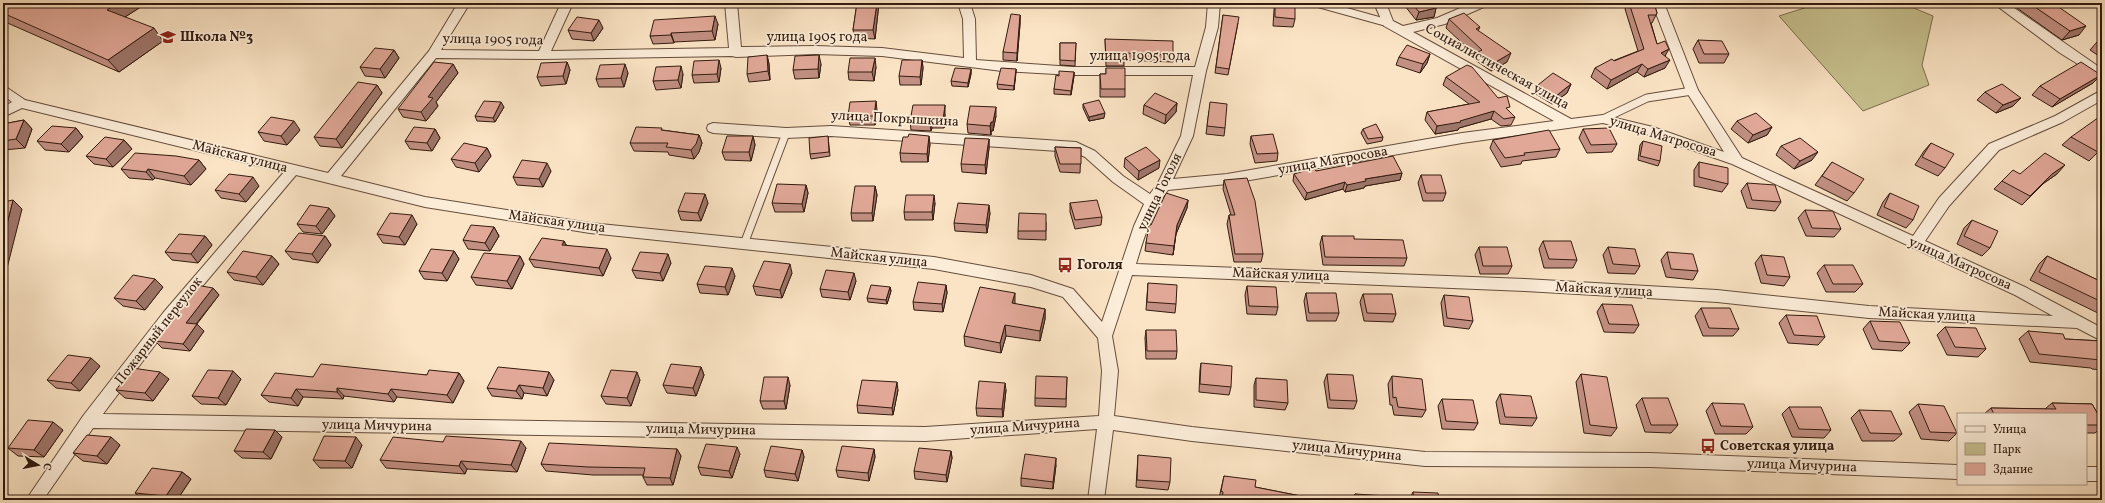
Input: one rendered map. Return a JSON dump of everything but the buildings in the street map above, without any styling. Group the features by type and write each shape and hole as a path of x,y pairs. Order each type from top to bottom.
{"street":[{"path":"332,178 433,54 464,3"},
{"path":"543,55 567,3"},
{"path":"731,3 736,53"},
{"path":"964,3 969,19 970,61"},
{"name":"улица Гоголя","path":"1096,500 1106,422 1110,371 1105,336 1129,268 1141,226 1152,202 1164,185 1187,136 1200,71 1212,27 1214,3"},
{"path":"1380,3 1388,23"},
{"path":"1401,31 1440,20 1482,3"},
{"path":"1658,3 1692,91 1737,161"},
{"path":"1999,3 2064,50 2102,75"},
{"name":"Социалистическая улица","path":"1388,23 1568,123"},
{"name":"улица 1905 года","path":"433,54 543,55 736,53 815,50 882,52 970,61 1002,67 1073,71 1200,71"},
{"name":"Майская улица","path":"3,89 21,104 332,178 425,202 582,227 934,263 1031,281 1068,293 1105,336"},
{"path":"1915,244 1944,202 1994,147 2059,119 2102,94"},
{"path":"3,113 21,104"},
{"name":"улица Матросова","path":"1164,185 1226,179 1462,138 1603,119 1648,130 1737,161 2020,291 2102,335"},
{"name":"улица Покрышкина","path":"713,128 786,133 831,131 1076,148 1090,154 1118,179 1152,202"},
{"name":"Пожарный переулок","path":"34,500 89,421 168,317 294,170"},
{"name":"Майская улица","path":"1129,268 1478,283 1709,295 1869,312 2079,323"},
{"name":"улица Мичурина","path":"89,421 925,434 1106,422 1192,434 1425,459 1650,460 1957,472"},
{"path":"2087,474 2102,474"}],"lane":[{"path":"1316,3 1388,23"},
{"path":"1603,119 1647,98 1692,91"},
{"path":"744,244 786,133"}],"green space":[{"path":"1820,3 1902,3 1933,16 1922,65 1929,85 1863,111 1779,16"}],"place":[{"name":"Школа №3","path":"168,37"},
{"name":"Гоголя","path":"1065,265"},
{"name":"Советская улица","path":"1708,446"}]}
